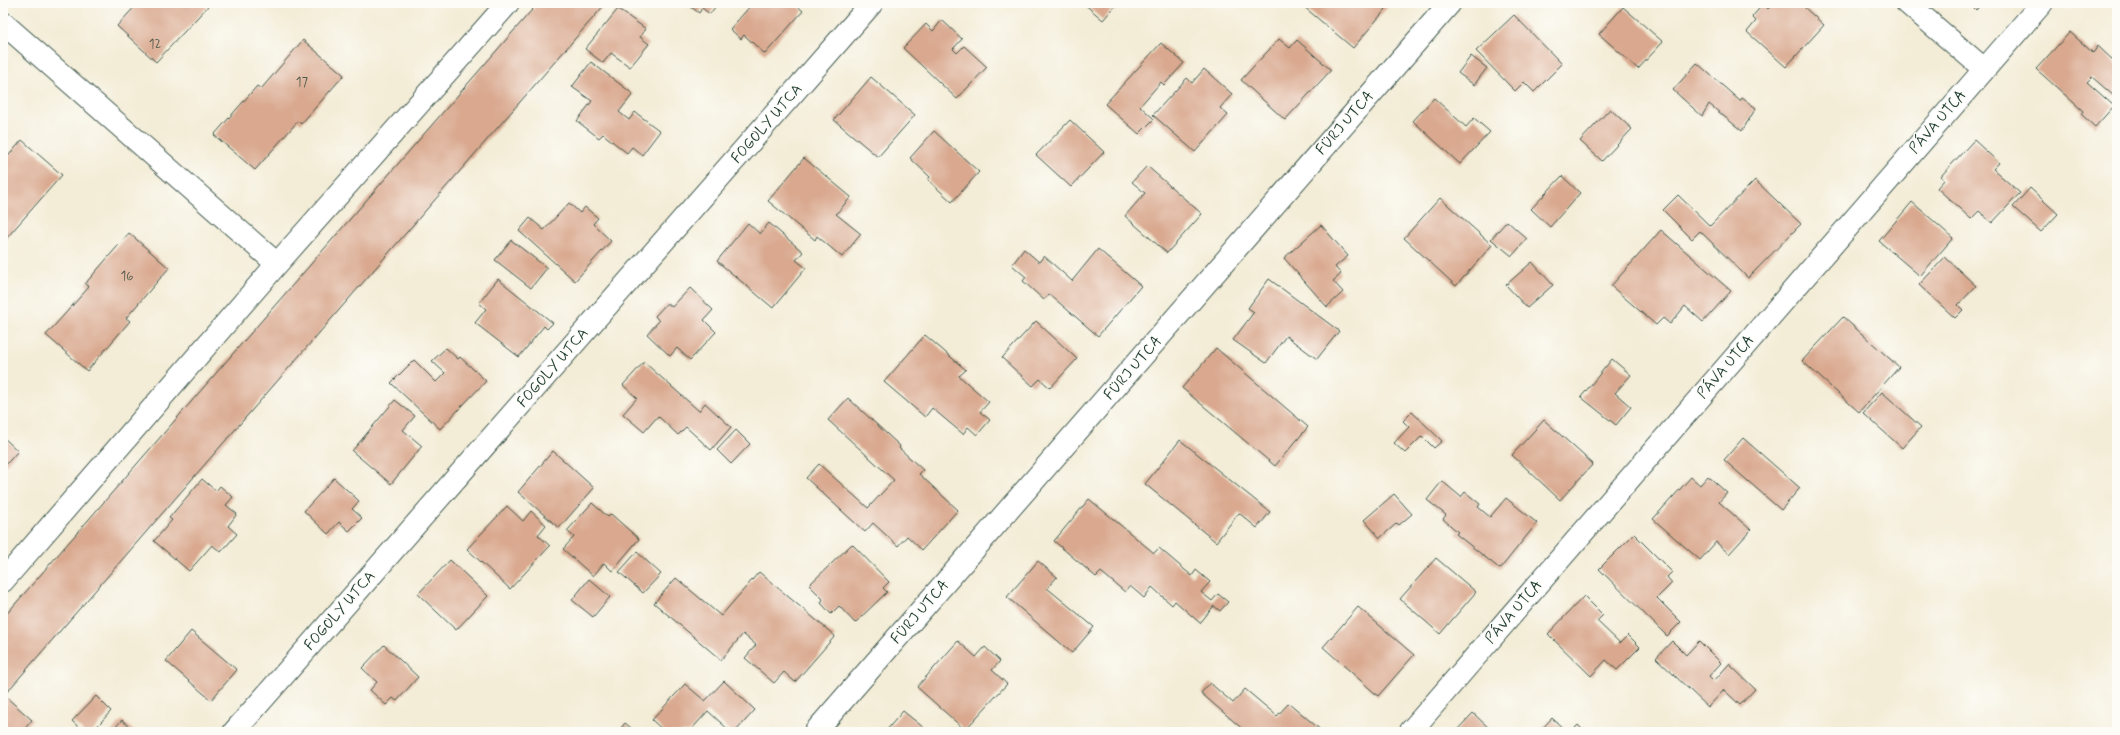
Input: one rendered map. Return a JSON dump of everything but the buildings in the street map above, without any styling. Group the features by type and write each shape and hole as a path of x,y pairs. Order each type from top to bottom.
{"street":[{"path":"3,581 277,264 508,3"},
{"name":"FOGOLY UTCA","path":"234,732 872,3"},
{"name":"FÜRJ UTCA","path":"815,732 1450,3"},
{"path":"1907,3 1984,69"},
{"name":"PÁVA UTCA","path":"1410,732 2042,3"},
{"path":"3,23 277,264"}]}
